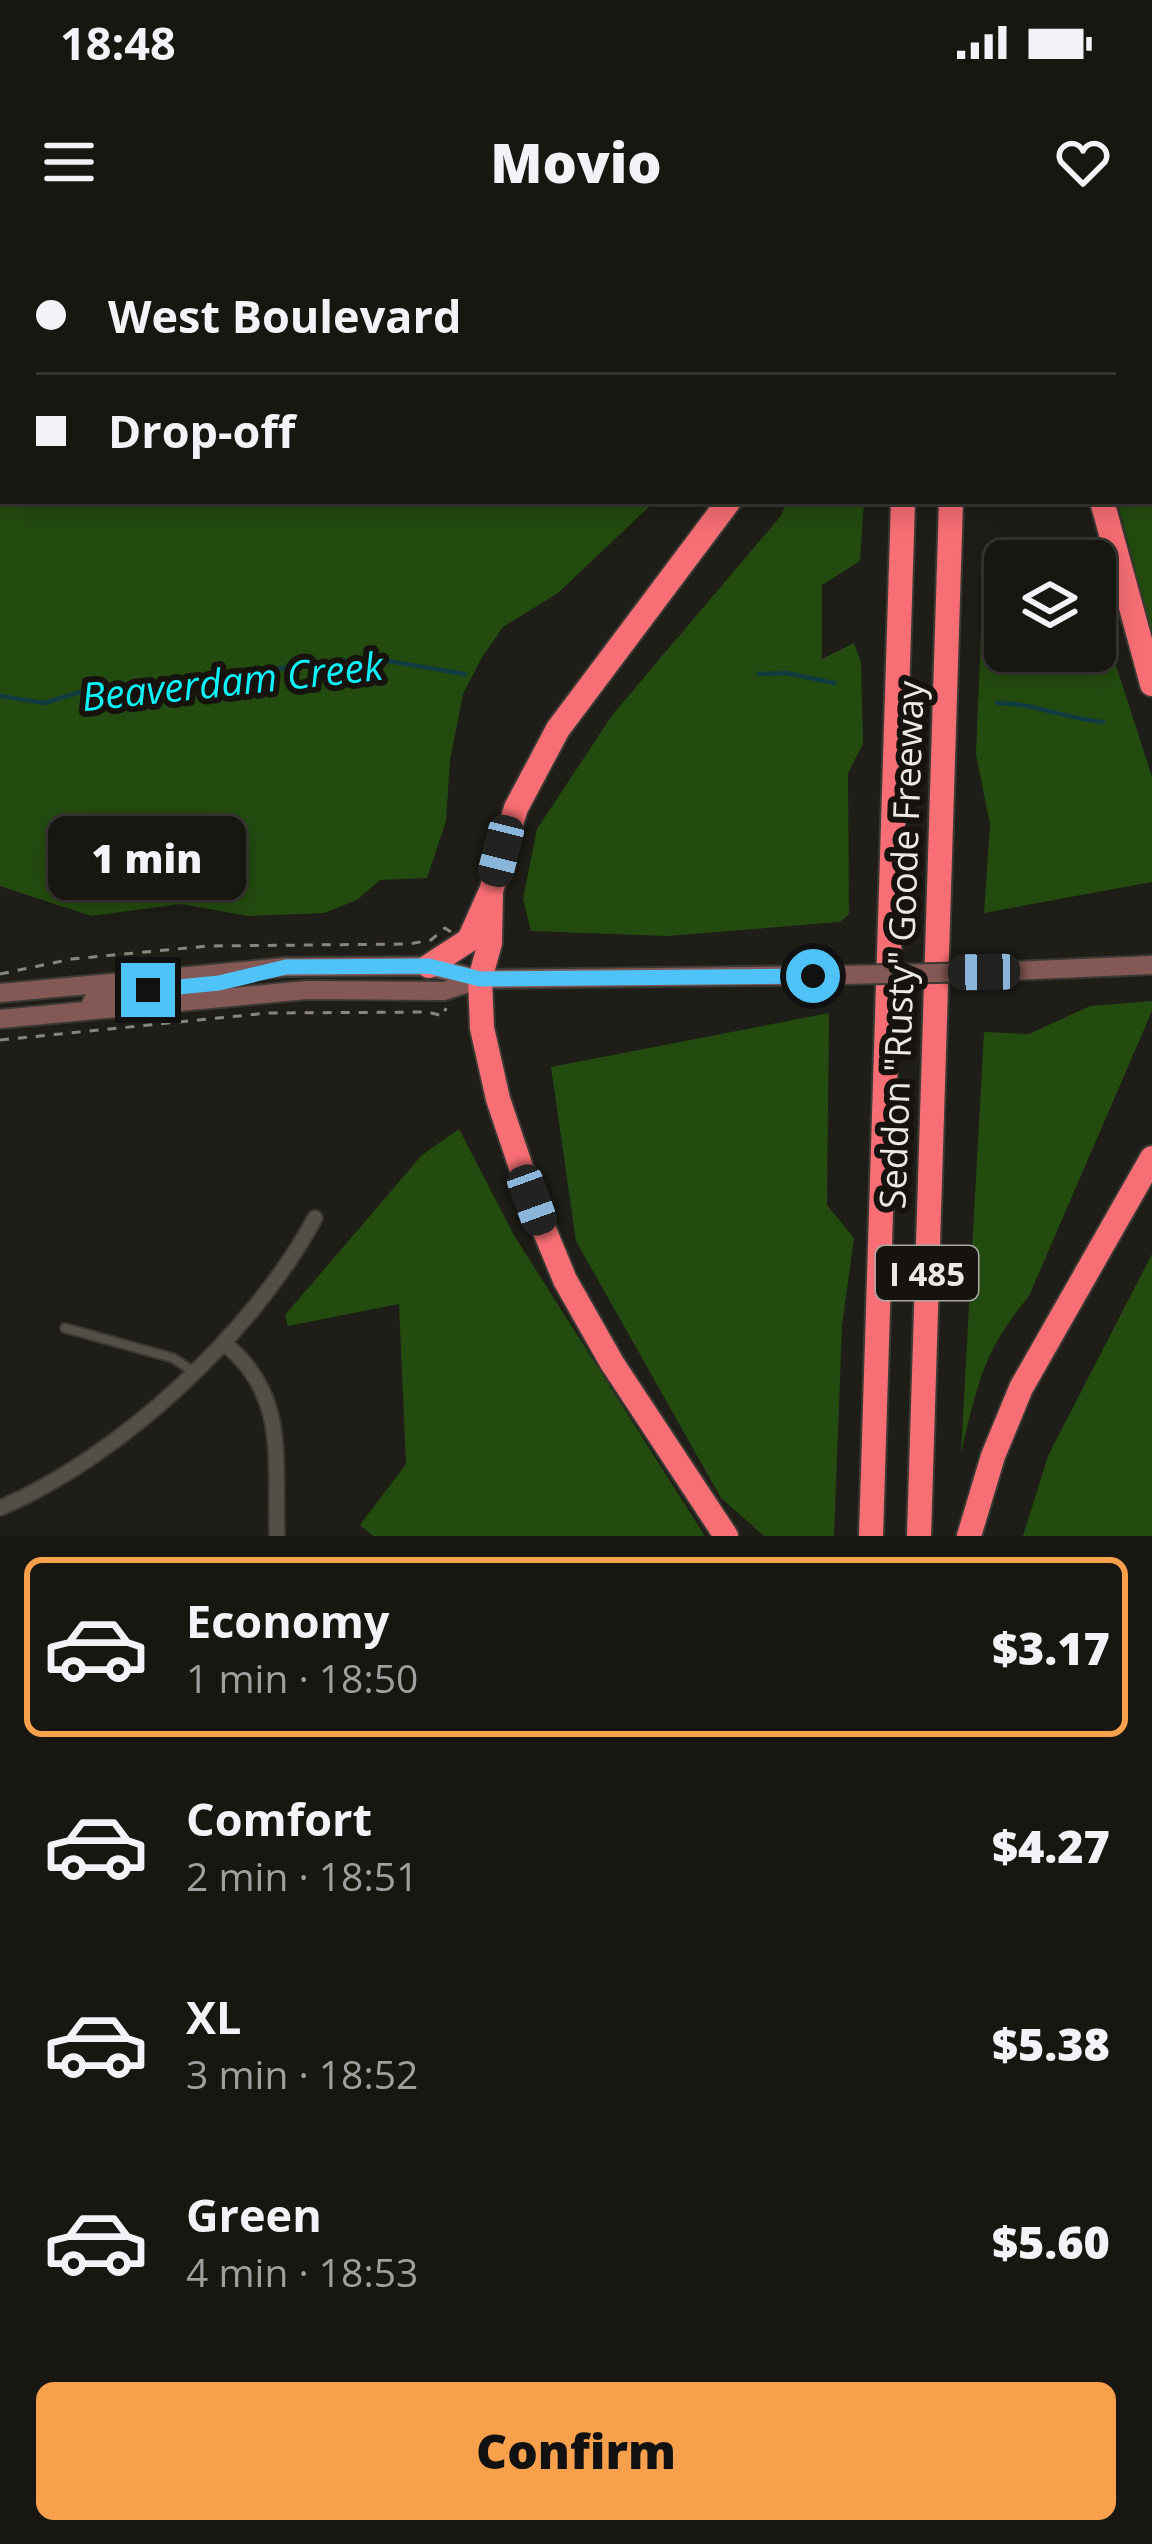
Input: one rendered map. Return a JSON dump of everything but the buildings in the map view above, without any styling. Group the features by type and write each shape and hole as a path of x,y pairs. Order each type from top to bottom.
{"highway":[{"path":"429,966 469,940 534,767 608,658 727,504"},
{"name":"Seddon \"Rusty\" Goode Freeway","path":"871,1536 903,504"},
{"name":"Seddon \"Rusty\" Goode Freeway","path":"919,1536 951,504"},
{"path":"1103,504 1152,684"},
{"path":"491,891 490,944 480,979 482,1028 497,1099 546,1240 612,1363 726,1536"},
{"path":"969,1536 993,1456 1021,1388 1152,1158"}],"street":[{"path":"0,994 276,968 429,966 480,979 984,972 1152,964"},
{"path":"88,1010 93,1000 112,993 219,983 276,968"},
{"path":"0,1014 307,990 444,991 480,979"},
{"path":"0,1014 73,999 88,983"},
{"path":"0,1508 60,1478 195,1373 289,1267 315,1218"},
{"path":"225,1344 261,1379 273,1415 277,1536"}],"lane":[{"path":"65,1328 173,1358 195,1373"}],"path":[{"path":"0,974 72,958 208,946 371,947 431,940 445,928 455,935"},
{"path":"0,1040 290,1012 443,1016 447,1006"}],"green space":[{"path":"0,504 652,504 558,593 503,627 481,659 463,694 450,760 446,821 427,878 380,880 357,900 324,913 248,916 181,904 91,916 0,886"},
{"path":"786,504 864,504 860,561 822,585 822,659 854,643 861,663 863,744 848,773 849,914 840,922 668,936 531,931 523,899 537,829 613,714"},
{"path":"1118,504 1152,504 1152,633"},
{"path":"984,623 984,672 1116,672 1116,665 1152,777 1152,882 984,913 990,825 976,754"},
{"path":"1152,1001 1152,1011 1029,1296 1001,1335 984,1370 961,1453 984,1032 1029,1034 1090,1006"},
{"path":"829,1013 827,1205 854,1238 842,1326 834,1536 764,1536 721,1498 576,1241 551,1067"},
{"path":"459,1129 515,1237 705,1536 373,1536 360,1525 406,1464 399,1304 288,1326 285,1315 422,1155"},
{"path":"1152,1254 1152,1536 1023,1536 1048,1456"}],"waterway":[{"name":"Beaverdam Creek","path":"0,696 44,703 84,691 370,658 465,674"},
{"name":"Beaverdam Creek","path":"759,674 786,673 834,683"},
{"name":"Beaverdam Creek","path":"997,703 1103,722"}],"route":[{"path":"148,990 219,983 286,967 429,966 480,979 813,976"}]}
